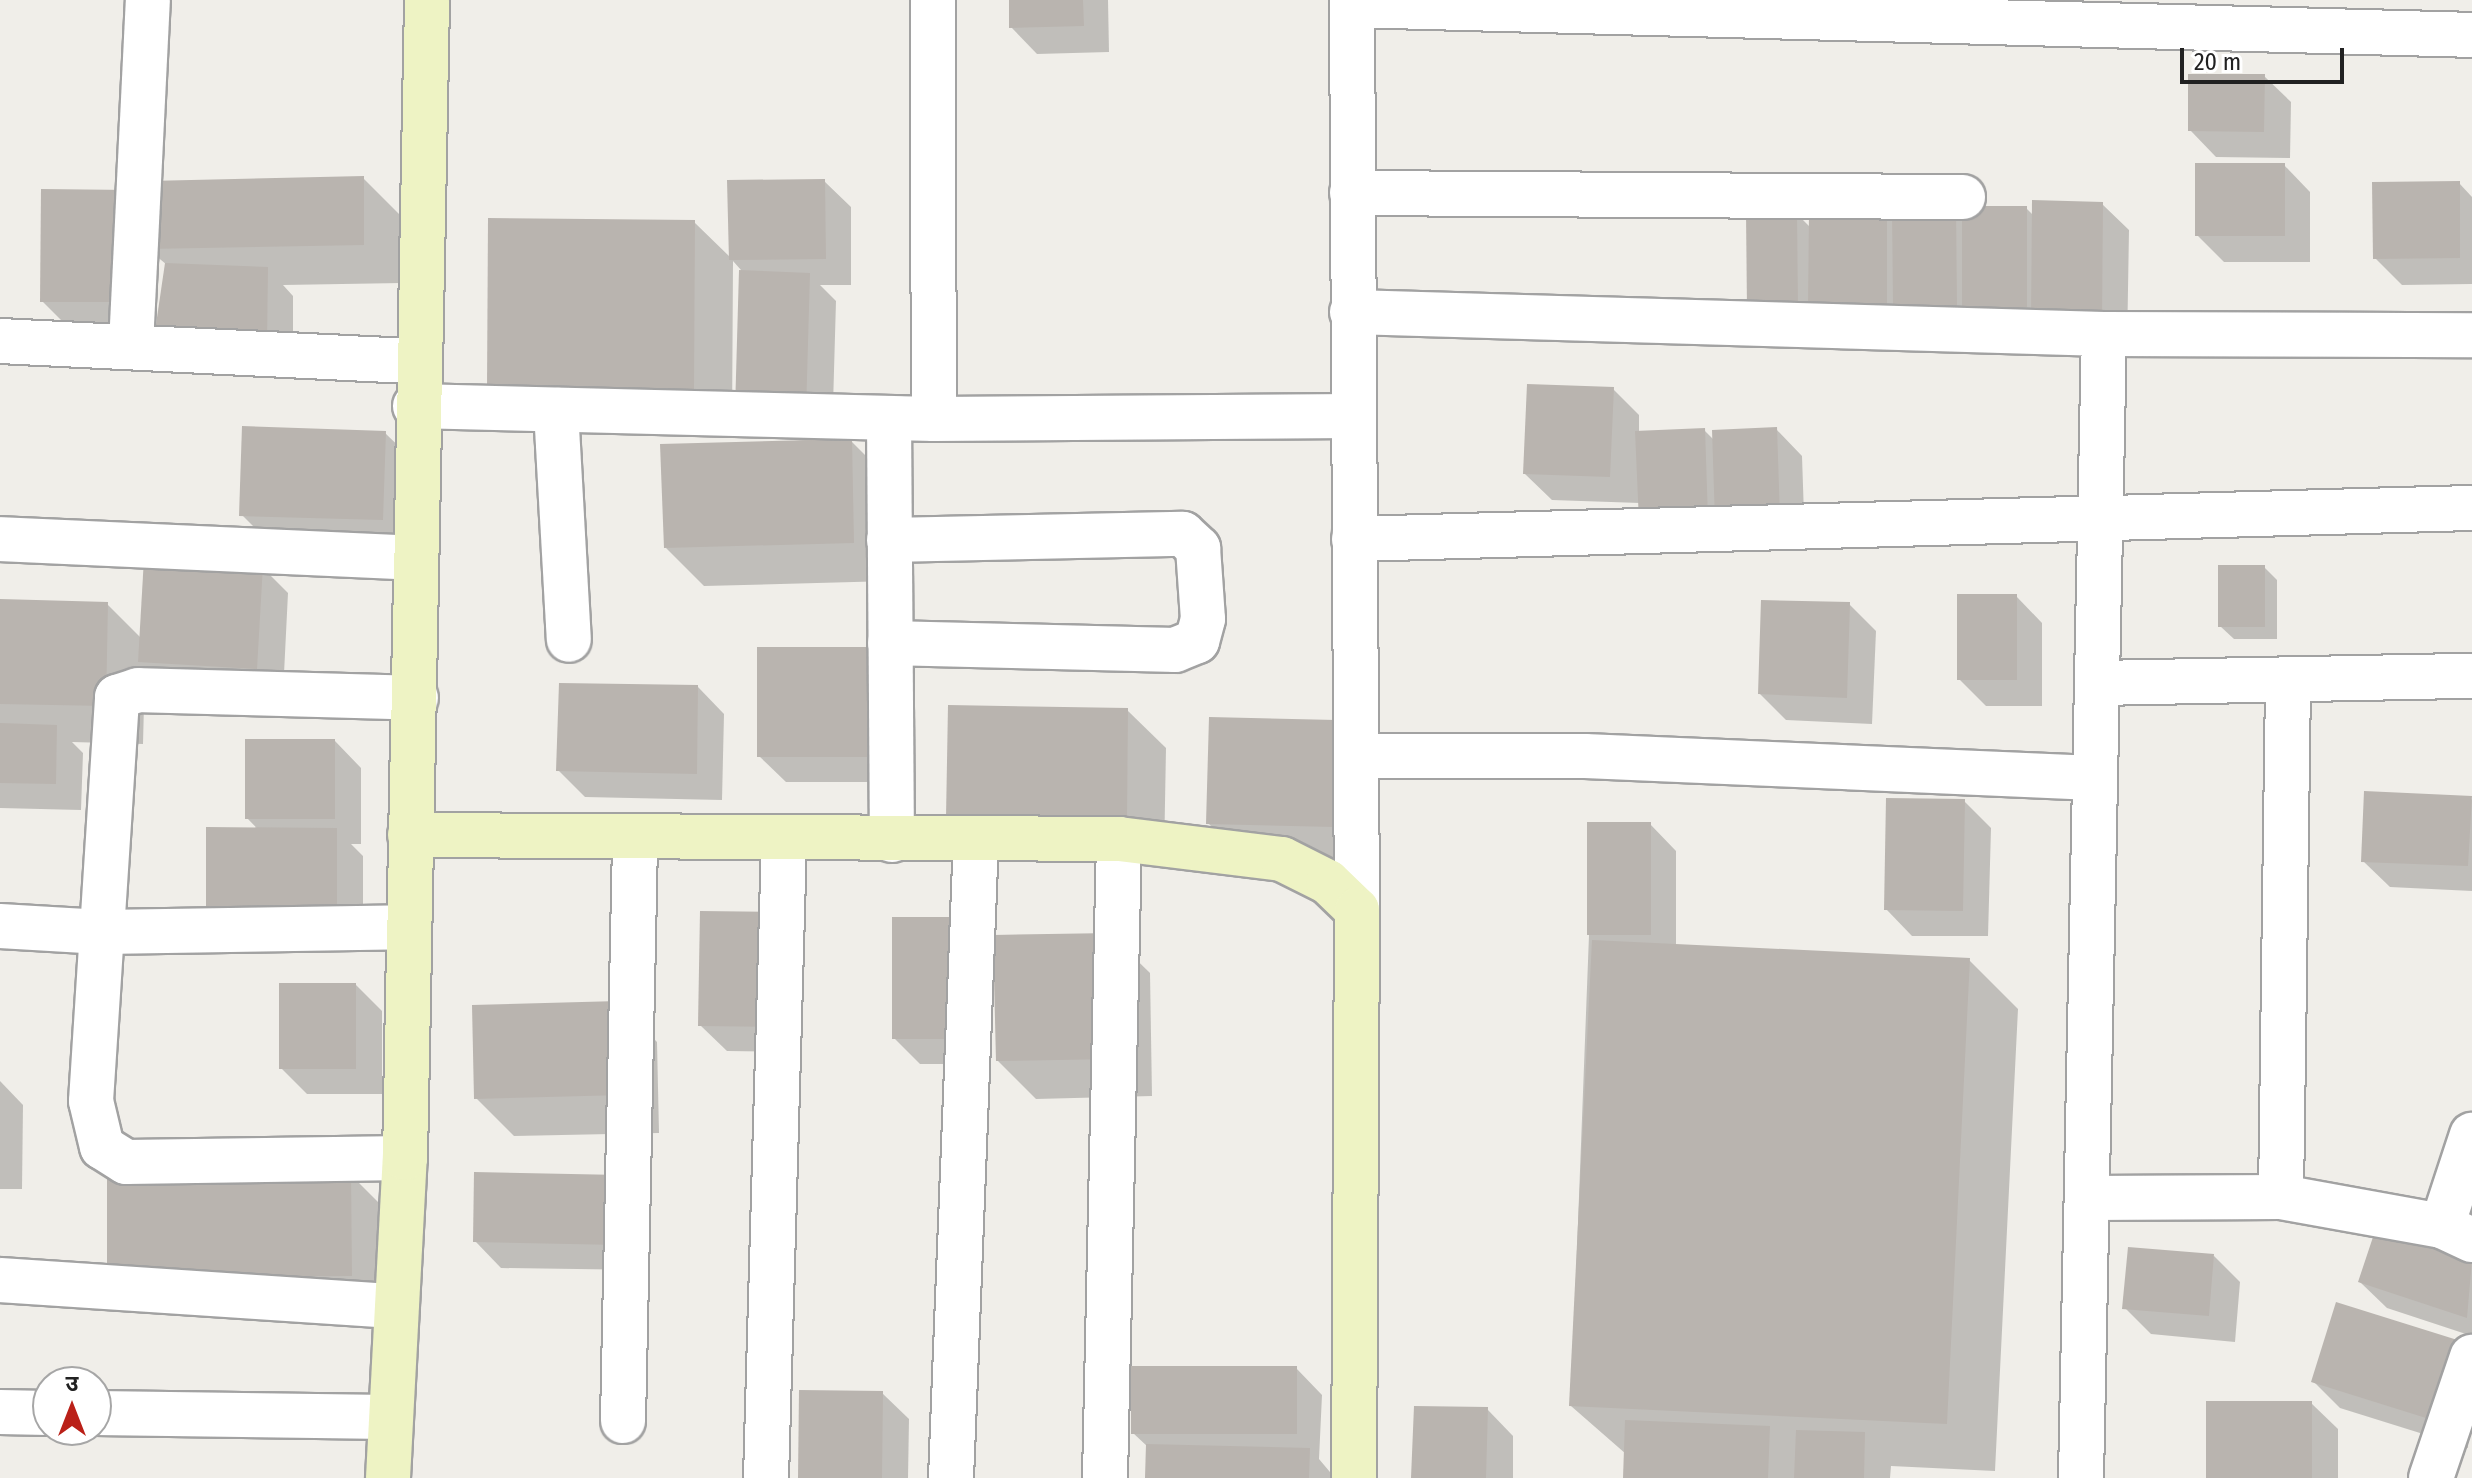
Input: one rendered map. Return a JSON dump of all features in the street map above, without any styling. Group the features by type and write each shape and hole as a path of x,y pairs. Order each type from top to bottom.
{"street":[{"path":"131,345 148,0"},
{"path":"388,1478 394,1306 405,1158 406,927 416,698 415,406 427,0"},
{"path":"933,0 934,419"},
{"path":"1354,1478 1358,756 1352,312 1352,3 2251,16 2472,35"},
{"path":"1352,193 1963,197"},
{"path":"1352,312 2104,334 2472,335"},
{"path":"2081,1478 2097,683 2105,522 2104,334"},
{"path":"0,341 416,361"},
{"path":"415,406 934,419 1354,416"},
{"path":"556,410 569,640"},
{"path":"889,418 892,840"},
{"path":"1354,539 2105,522 2472,508"},
{"path":"889,540 1183,534 1198,548 1203,619 1197,641 1175,650 890,643"},
{"path":"0,539 414,558"},
{"path":"2097,683 2472,676"},
{"path":"2281,1197 2288,680"},
{"path":"405,1158 154,1165 126,1162 102,1147 91,1101 117,697 138,690 416,698"},
{"path":"1358,756 1585,756 2095,778"},
{"path":"410,835 635,841 1119,839 1282,859 1308,868 1357,910"},
{"path":"951,1478 976,839"},
{"path":"1105,1478 1119,839"},
{"path":"766,1478 784,840"},
{"path":"623,1421 635,841"},
{"path":"0,926 102,932 406,927"},
{"path":"2089,1198 2281,1197 2457,1233 2472,1135"},
{"path":"0,1280 394,1306"},
{"path":"2445,1475 2472,1357"},
{"path":"0,1412 32,1413"},
{"path":"112,1413 389,1417"}],"building":[{"path":"1009,0 1083,0 1084,26 1009,28"},
{"path":"2188,74 2265,74 2264,132 2188,131"},
{"path":"2195,163 2285,163 2285,236 2195,236"},
{"path":"364,176 364,245 146,249 148,181"},
{"path":"825,179 826,259 729,260 727,180"},
{"path":"2460,181 2460,258 2373,259 2372,182"},
{"path":"41,189 130,190 129,302 40,302"},
{"path":"2032,200 2103,202 2102,324 2031,323"},
{"path":"1956,206 1957,306 1893,307 1892,207"},
{"path":"1962,206 2027,206 2027,307 1962,307"},
{"path":"1887,210 1887,307 1808,307 1809,213"},
{"path":"1746,212 1797,212 1798,309 1747,309"},
{"path":"488,218 695,220 694,391 487,390"},
{"path":"165,263 268,267 267,343 154,338"},
{"path":"739,270 810,273 806,413 735,411"},
{"path":"1527,384 1614,387 1610,477 1523,474"},
{"path":"242,426 386,431 383,520 239,516"},
{"path":"1777,427 1780,518 1715,521 1712,430"},
{"path":"1705,428 1708,519 1639,522 1635,431"},
{"path":"852,439 854,543 664,548 660,444"},
{"path":"144,558 263,565 257,669 138,662"},
{"path":"2218,565 2265,565 2265,627 2218,627"},
{"path":"1957,594 2017,594 2017,680 1957,680"},
{"path":"0,599 108,602 106,706 0,704"},
{"path":"1761,600 1850,602 1847,698 1758,694"},
{"path":"757,647 868,647 868,757 757,757"},
{"path":"559,683 698,685 697,774 556,771"},
{"path":"948,705 1128,708 1127,820 946,818"},
{"path":"1209,717 1336,720 1334,827 1206,824"},
{"path":"0,723 57,725 56,784 0,783"},
{"path":"245,739 335,739 335,819 245,819"},
{"path":"2364,791 2472,796 2468,866 2361,862"},
{"path":"1886,798 1965,799 1963,911 1884,910"},
{"path":"1587,822 1651,822 1651,935 1587,935"},
{"path":"206,827 337,828 337,913 206,912"},
{"path":"700,911 775,912 774,1027 698,1026"},
{"path":"892,917 960,917 960,1039 892,1039"},
{"path":"1112,933 1114,1059 996,1061 993,935"},
{"path":"1592,940 1970,958 1947,1424 1569,1406"},
{"path":"279,983 356,983 356,1069 279,1069"},
{"path":"619,1001 622,1095 474,1099 472,1005"},
{"path":"351,1172 352,1276 107,1277 107,1173"},
{"path":"474,1172 621,1175 619,1245 473,1242"},
{"path":"2376,1228 2472,1260 2467,1318 2358,1282"},
{"path":"2128,1247 2214,1254 2209,1316 2122,1309"},
{"path":"2336,1302 2467,1343 2442,1423 2311,1382"},
{"path":"1131,1366 1297,1366 1297,1434 1131,1434"},
{"path":"799,1390 883,1391 882,1478 798,1478"},
{"path":"2206,1401 2312,1401 2312,1478 2206,1478"},
{"path":"1414,1406 1488,1407 1486,1478 1411,1478"},
{"path":"1625,1420 1770,1426 1768,1478 1623,1478"},
{"path":"1796,1430 1865,1432 1864,1478 1794,1478"},
{"path":"1146,1444 1310,1448 1309,1478 1145,1478"}]}
